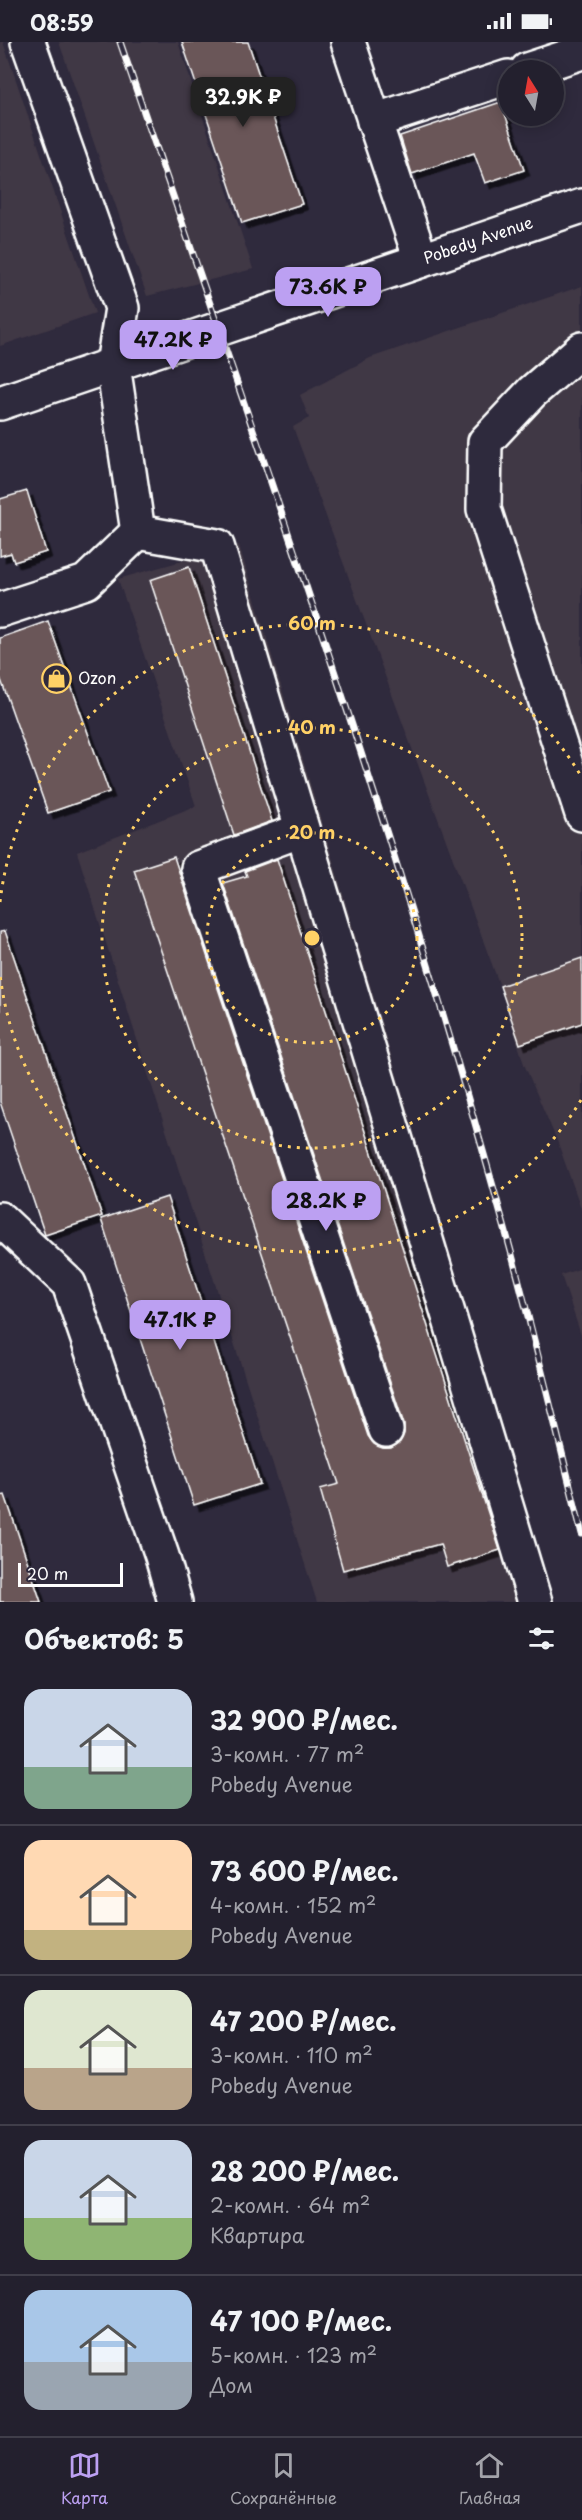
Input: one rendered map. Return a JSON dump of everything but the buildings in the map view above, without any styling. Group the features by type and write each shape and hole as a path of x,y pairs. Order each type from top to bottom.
{"main road":[{"path":"28,42 122,308 113,365 138,532"},
{"path":"348,42 421,260"},
{"path":"558,60 582,52"},
{"path":"374,121 498,80"},
{"name":"Pobedy Avenue","path":"0,403 582,206"},
{"path":"582,349 532,392 485,442 484,509 582,814"},
{"path":"0,610 86,582 138,532"},
{"path":"138,532 217,546 535,1602"},
{"path":"302,830 198,868 386,1430"},
{"path":"0,1219 69,1284 162,1556 175,1602"}],"shaded area":[{"path":"0,42 3,42 95,313 0,346"},
{"path":"59,42 178,42 253,269 147,296"},
{"path":"582,286 582,1211 558,1143 524,1064 500,986 293,427 309,418 300,395 370,358"},
{"path":"239,545 554,1602 317,1602 77,852 196,806 118,579"},
{"path":"582,1268 582,1338 561,1275"}],"railway":[{"path":"120,42 271,482 416,925 514,1261 582,1534"}],"place":[{"name":"Ozon","path":"57,678"}]}
